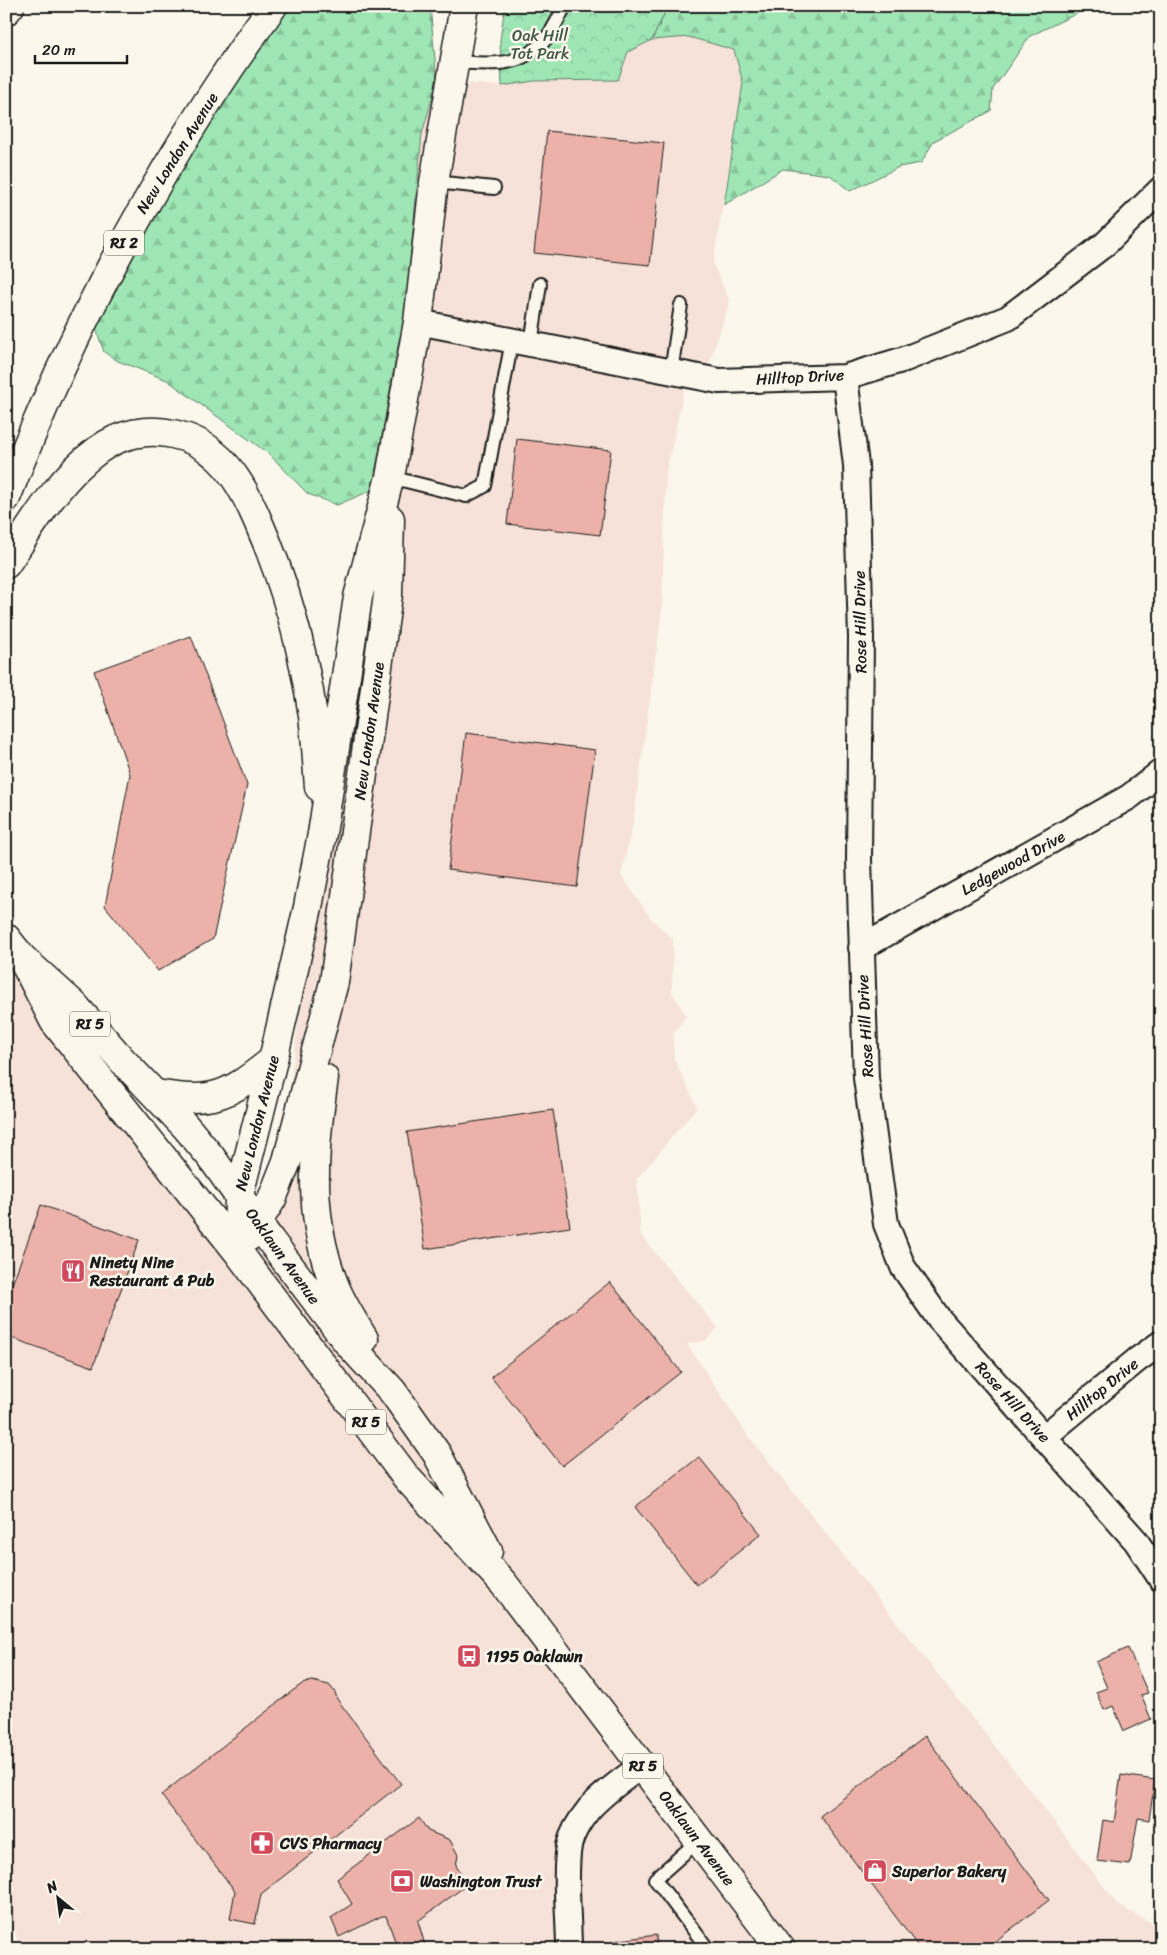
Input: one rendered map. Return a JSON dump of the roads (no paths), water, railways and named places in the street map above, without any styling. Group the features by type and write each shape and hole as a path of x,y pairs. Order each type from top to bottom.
{"main road":[{"path":"6,11 10,6"},
{"name":"New London Avenue","path":"6,498 46,400 85,316 140,213 200,114 273,6"},
{"name":"New London Avenue","path":"238,1252 238,1195 273,1060 322,834 358,597 390,477 418,322 434,182 456,62 464,6"},
{"path":"6,564 46,503 64,482 82,463 99,449 112,442 137,432 158,431 178,435 201,444 215,454 238,481 255,514 269,547 291,614 300,649 313,718 322,834"},
{"name":"New London Avenue","path":"238,1252 272,1199 287,1161 334,982 388,595 390,477"},
{"name":"Oaklawn Avenue","path":"14,948 406,1477 504,1584 780,1949"},
{"path":"334,982 314,1164 314,1197 318,1229 336,1289 393,1392"},
{"name":"Oaklawn Avenue","path":"64,1013 122,1060 156,1094 211,1157 348,1343 393,1392 437,1454 504,1584"},
{"path":"156,1094 192,1099 222,1094 240,1085 273,1060"}],"street":[{"name":"Hilltop Drive","path":"418,322 719,381 845,377 906,359 1008,318 1105,244 1161,190"},
{"name":"Rose Hill Drive","path":"845,377 856,465 861,638 859,859 866,1078 886,1224 903,1267 939,1319 1136,1541 1161,1579"},
{"name":"Ledgewood Drive","path":"861,948 1129,797 1161,772"},
{"name":"Hilltop Drive","path":"1044,1436 1137,1360 1161,1343"},
{"path":"570,1949 568,1861 570,1844 576,1826 590,1808 642,1765"}],"lane":[{"path":"456,62 500,64 514,61 536,49 546,39 565,6"},
{"path":"434,182 494,188"},
{"path":"390,477 466,496 485,486 521,342 540,284"},
{"path":"671,372 681,305"},
{"path":"698,1840 655,1879 708,1949"}],"place":[{"name":"Ninety Nine Restaurant & Pub","path":"73,1271"},
{"name":"1195 Oaklawn","path":"469,1656"},
{"name":"CVS Pharmacy","path":"262,1843"},
{"name":"Superior Bakery","path":"875,1871"},
{"name":"Washington Trust","path":"402,1881"}],"park label":[{"name":"Oak Hill Tot Park","path":"540,44"}]}
